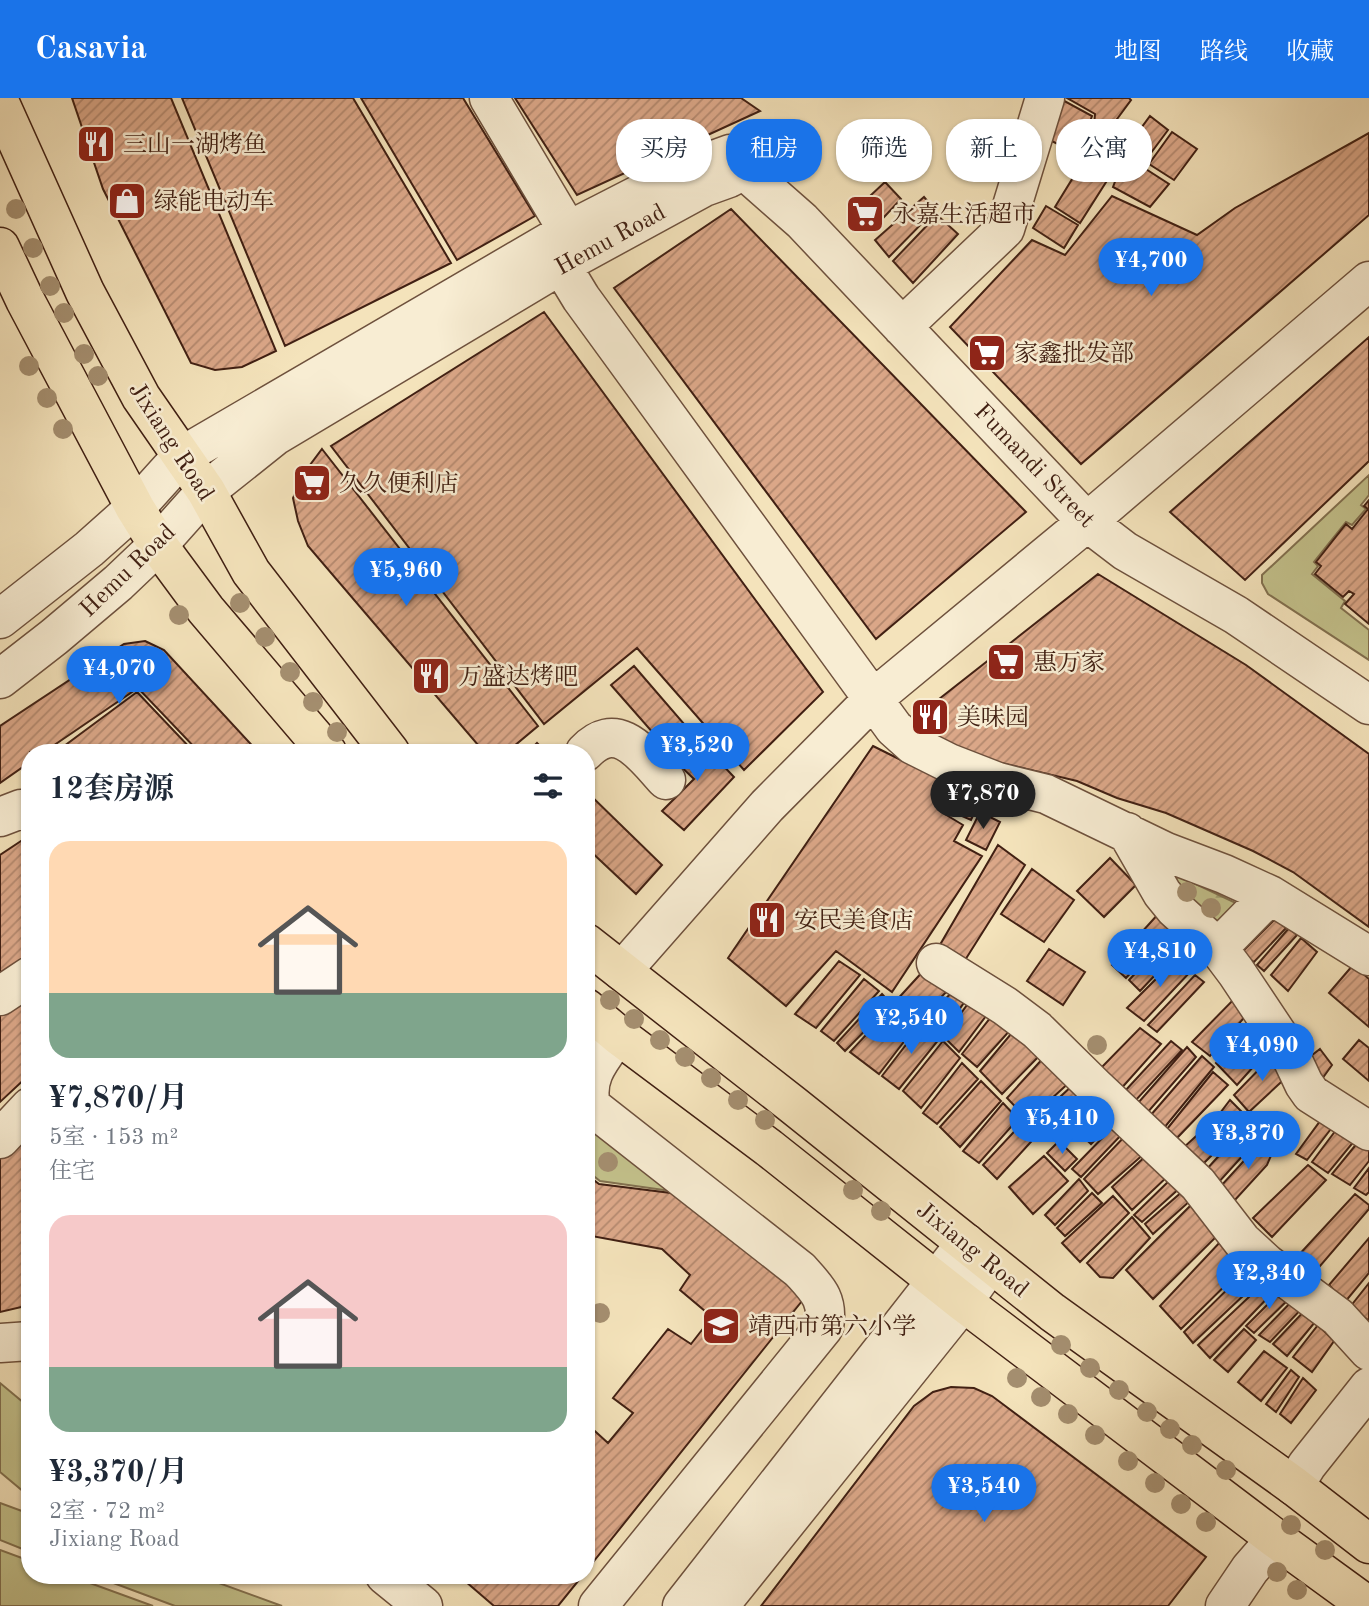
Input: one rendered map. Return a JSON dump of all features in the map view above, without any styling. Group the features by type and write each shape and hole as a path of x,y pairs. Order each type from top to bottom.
{"main road":[{"name":"Jixiang Road","path":"0,103 85,292 142,397 205,491 251,572 384,744"},
{"path":"0,247 25,300 135,508 158,545 206,610 320,744"},
{"name":"Jixiang Road","path":"597,991 688,1023 1075,1329 1294,1486 1369,1544"},
{"name":"Jixiang Road","path":"597,991 661,1068 949,1291 1368,1606"},
{"path":"661,1068 688,1023"}],"street":[{"path":"489,98 565,248 581,298 894,728 913,746 948,763 998,782 1046,794 1166,852 1270,895 1369,956"},
{"path":"902,327 1005,229 1045,98"},
{"name":"Hemu Road","path":"0,619 89,549 135,508 182,457 565,248 726,179"},
{"name":"Fumandi Street","path":"758,182 802,221 1087,522 1125,551 1236,615 1369,705"},
{"name":"Hemu Road","path":"0,679 100,599 158,545 205,491 275,436 565,248"},
{"path":"595,1019 597,991 768,806 873,699 1087,522 1369,281"},
{"path":"595,745 606,738 621,739 634,746 666,780"},
{"path":"0,817 21,809"},
{"path":"1127,832 1162,893 1175,909 1218,948 1288,1049 1311,1094 1369,1131"},
{"path":"1218,948 1270,895"},
{"path":"936,962 1037,1030 1198,1184 1242,1241 1267,1264 1338,1317 1369,1351"},
{"path":"0,996 21,982"},
{"path":"595,1109 800,1270 816,1288 827,1310 824,1326 598,1606"},
{"path":"0,1139 21,1117"},
{"path":"719,1606 978,1254"},
{"path":"682,1606 949,1291"},
{"path":"0,1343 21,1342"},
{"path":"1294,1486 1307,1465 1357,1427 1369,1387"},
{"path":"1225,1606 1276,1539"},
{"path":"397,1584 423,1606"}],"green space":[{"path":"1369,475 1369,495 1361,505 1366,509 1352,525 1346,522 1314,562 1318,566 1312,574 1345,601 1341,608 1369,630 1369,660 1268,594 1262,583 1262,575"},
{"path":"1165,874 1181,877 1238,904 1214,928"},
{"path":"595,1130 685,1193 600,1181 595,1177"},
{"path":"0,1383 21,1400 21,1490 0,1472"},
{"path":"0,1503 21,1511 21,1548 0,1540"},
{"path":"0,1550 21,1558 21,1584 93,1584 153,1606 0,1606"},
{"path":"116,1584 222,1584 282,1606 175,1606"}],"building":[{"path":"72,98 171,98 276,351 242,367 215,370 191,363 103,189"},
{"path":"182,98 353,98 451,263 285,346"},
{"path":"361,98 463,98 535,216 457,260"},
{"path":"515,98 741,98 760,111 743,119 726,119 726,127 712,133 712,119 616,119 616,177 577,195"},
{"path":"1059,98 1092,116 1091,119 1056,119 1056,143 1043,137"},
{"path":"1067,98 1131,100 1117,119 1095,119 1095,114"},
{"path":"1150,116 1168,130 1152,152 1152,119 1148,119"},
{"path":"1172,132 1197,149 1174,180 1152,166 1152,160"},
{"path":"1369,133 1369,215 1081,464 950,327 1032,240 1065,255 1112,196 1197,235 1235,208"},
{"path":"1152,173 1169,184 1150,207 1113,187 1115,182 1152,182"},
{"path":"885,182 901,199 871,231 854,211"},
{"path":"1070,182 1106,182 1080,223 1055,207"},
{"path":"924,197 935,210 889,257 875,240"},
{"path":"1046,206 1078,225 1064,248 1033,228"},
{"path":"731,209 1026,512 876,639 614,288"},
{"path":"937,215 958,234 913,283 893,261"},
{"path":"544,312 823,692 744,770 637,648 544,724 331,446"},
{"path":"1369,337 1369,461 1245,580 1170,512"},
{"path":"322,449 538,726 517,744 477,744 308,546 293,498 304,473"},
{"path":"1369,500 1369,624 1345,604 1354,594 1349,591 1343,597 1315,574 1321,566 1316,562 1346,524 1352,529 1368,509 1364,506"},
{"path":"1098,574 1246,665 1369,754 1369,927 1293,872 1253,851 1166,813 1117,798 1077,781 967,755 943,742 930,730 920,714"},
{"path":"145,641 164,650 251,744 191,744 138,688 56,744 21,744 21,768 0,783 0,726 124,644"},
{"path":"634,666 691,732 668,750 611,685"},
{"path":"137,692 186,744 67,744"},
{"path":"696,737 734,777 684,830 662,811 694,779 672,758"},
{"path":"873,746 907,763 959,783 943,813 963,825 954,841 982,856 892,992 836,951 786,1006 728,958"},
{"path":"970,785 1006,795 998,815 977,807 971,820 955,813"},
{"path":"595,800 662,865 636,894 595,855"},
{"path":"980,812 1000,822 986,850 966,840"},
{"path":"21,841 21,961 0,976 0,855"},
{"path":"998,845 1025,865 962,965 937,950"},
{"path":"1110,858 1136,885 1104,917 1077,891"},
{"path":"1032,869 1074,900 1044,942 1001,914"},
{"path":"1160,912 1174,925 1126,978 1112,965"},
{"path":"1275,919 1286,928 1254,962 1241,953"},
{"path":"1178,928 1190,938 1140,991 1129,980"},
{"path":"1289,928 1297,935 1264,971 1257,965"},
{"path":"1301,938 1317,952 1288,991 1271,975"},
{"path":"1049,949 1085,972 1063,1005 1027,981"},
{"path":"1178,957 1192,970 1144,1021 1127,1008"},
{"path":"839,961 860,975 816,1028 795,1014"},
{"path":"1353,965 1369,979 1369,1027 1329,993"},
{"path":"926,968 950,988 917,1022 894,1003"},
{"path":"1195,975 1204,982 1157,1032 1148,1025"},
{"path":"864,979 879,991 834,1041 821,1031"},
{"path":"955,989 968,997 942,1034 925,1020"},
{"path":"882,994 891,1004 845,1051 837,1043"},
{"path":"21,995 21,1082 0,1102 0,1009"},
{"path":"1236,997 1251,1010 1210,1056 1192,1042"},
{"path":"972,998 989,1012 959,1052 944,1037"},
{"path":"893,1006 916,1026 879,1074 850,1052"},
{"path":"994,1013 1013,1027 977,1067 962,1054"},
{"path":"922,1024 940,1038 899,1089 882,1076"},
{"path":"1252,1027 1271,1047 1237,1085 1216,1063"},
{"path":"1016,1028 1043,1052 1002,1094 980,1071"},
{"path":"1140,1028 1161,1044 1119,1091 1099,1070"},
{"path":"1359,1040 1369,1048 1369,1081 1343,1059"},
{"path":"943,1041 960,1058 921,1108 903,1091"},
{"path":"1171,1041 1182,1050 1136,1100 1125,1091"},
{"path":"1187,1047 1196,1057 1147,1113 1138,1103"},
{"path":"1320,1049 1332,1065 1317,1086 1307,1059"},
{"path":"1046,1055 1072,1080 1028,1120 1007,1098"},
{"path":"1273,1055 1292,1072 1249,1112 1234,1095"},
{"path":"1202,1056 1214,1067 1164,1128 1150,1116"},
{"path":"962,1063 978,1079 937,1124 923,1113"},
{"path":"1213,1072 1228,1085 1177,1138 1167,1129"},
{"path":"981,1081 1001,1101 960,1147 940,1127"},
{"path":"1074,1084 1092,1102 1051,1140 1032,1123"},
{"path":"1230,1100 1247,1117 1200,1167 1182,1149 1217,1117"},
{"path":"1003,1103 1018,1119 979,1163 963,1151"},
{"path":"1095,1105 1113,1122 1091,1144 1073,1127"},
{"path":"1326,1113 1337,1121 1307,1160 1296,1154"},
{"path":"1024,1121 1039,1133 997,1179 983,1165"},
{"path":"1342,1122 1360,1134 1328,1173 1312,1162"},
{"path":"1116,1124 1124,1132 1081,1177 1072,1169"},
{"path":"1246,1126 1258,1139 1217,1184 1205,1171"},
{"path":"21,1132 21,1307 0,1312 0,1157"},
{"path":"1127,1134 1145,1153 1098,1194 1084,1179"},
{"path":"1363,1136 1369,1141 1369,1161 1350,1185 1332,1174"},
{"path":"1263,1140 1273,1151 1267,1165 1234,1201 1220,1187"},
{"path":"1059,1141 1077,1159 1065,1171 1047,1153"},
{"path":"1148,1154 1168,1176 1132,1210 1112,1187"},
{"path":"1044,1156 1068,1181 1033,1214 1009,1187"},
{"path":"1308,1165 1326,1180 1272,1237 1253,1218"},
{"path":"1369,1168 1369,1192 1366,1195 1354,1188"},
{"path":"1172,1178 1181,1187 1142,1222 1134,1215"},
{"path":"1079,1179 1088,1191 1055,1225 1045,1215"},
{"path":"595,1181 599,1184 687,1195 806,1296 595,1560 595,1431 608,1443 633,1413 613,1398 668,1329 691,1344 712,1317 680,1290 690,1275 662,1249 595,1237"},
{"path":"1183,1191 1191,1200 1153,1234 1145,1224"},
{"path":"1092,1193 1102,1203 1065,1236 1057,1228"},
{"path":"1355,1194 1369,1205 1369,1209 1314,1273 1296,1258"},
{"path":"1113,1196 1129,1213 1080,1262 1062,1243"},
{"path":"1193,1203 1219,1234 1153,1299 1126,1270"},
{"path":"1132,1217 1150,1238 1113,1278 1100,1277 1087,1263"},
{"path":"1369,1238 1369,1273 1345,1302 1329,1285"},
{"path":"1222,1240 1246,1265 1181,1329 1160,1306"},
{"path":"1249,1268 1262,1278 1193,1343 1184,1332"},
{"path":"1267,1280 1278,1287 1210,1358 1198,1345"},
{"path":"1369,1283 1369,1319 1368,1320 1350,1307"},
{"path":"1283,1289 1292,1296 1254,1333 1246,1326"},
{"path":"1298,1295 1307,1303 1270,1342 1259,1335"},
{"path":"1310,1305 1320,1316 1287,1356 1273,1344"},
{"path":"1318,1325 1334,1341 1312,1372 1293,1357"},
{"path":"1244,1329 1256,1340 1228,1372 1214,1360"},
{"path":"1264,1351 1287,1368 1261,1401 1238,1382"},
{"path":"1291,1370 1299,1377 1276,1412 1266,1404"},
{"path":"1303,1378 1316,1390 1291,1423 1280,1414"},
{"path":"951,1387 974,1388 992,1396 1206,1557 1168,1606 761,1606 914,1406 933,1392"},
{"path":"468,1584 576,1584 558,1606 494,1606"}],"place":[{"name":"三山一湖烤鱼","path":"96,144"},
{"name":"绿能电动车","path":"127,201"},
{"name":"永嘉生活超市","path":"865,214"},
{"name":"家鑫批发部","path":"987,353"},
{"name":"久久便利店","path":"312,483"},
{"name":"惠万家","path":"1006,662"},
{"name":"万盛达烤吧","path":"431,676"},
{"name":"美味园","path":"930,717"},
{"name":"安民美食店","path":"767,920"},
{"name":"靖西市第六小学","path":"721,1326"}]}
